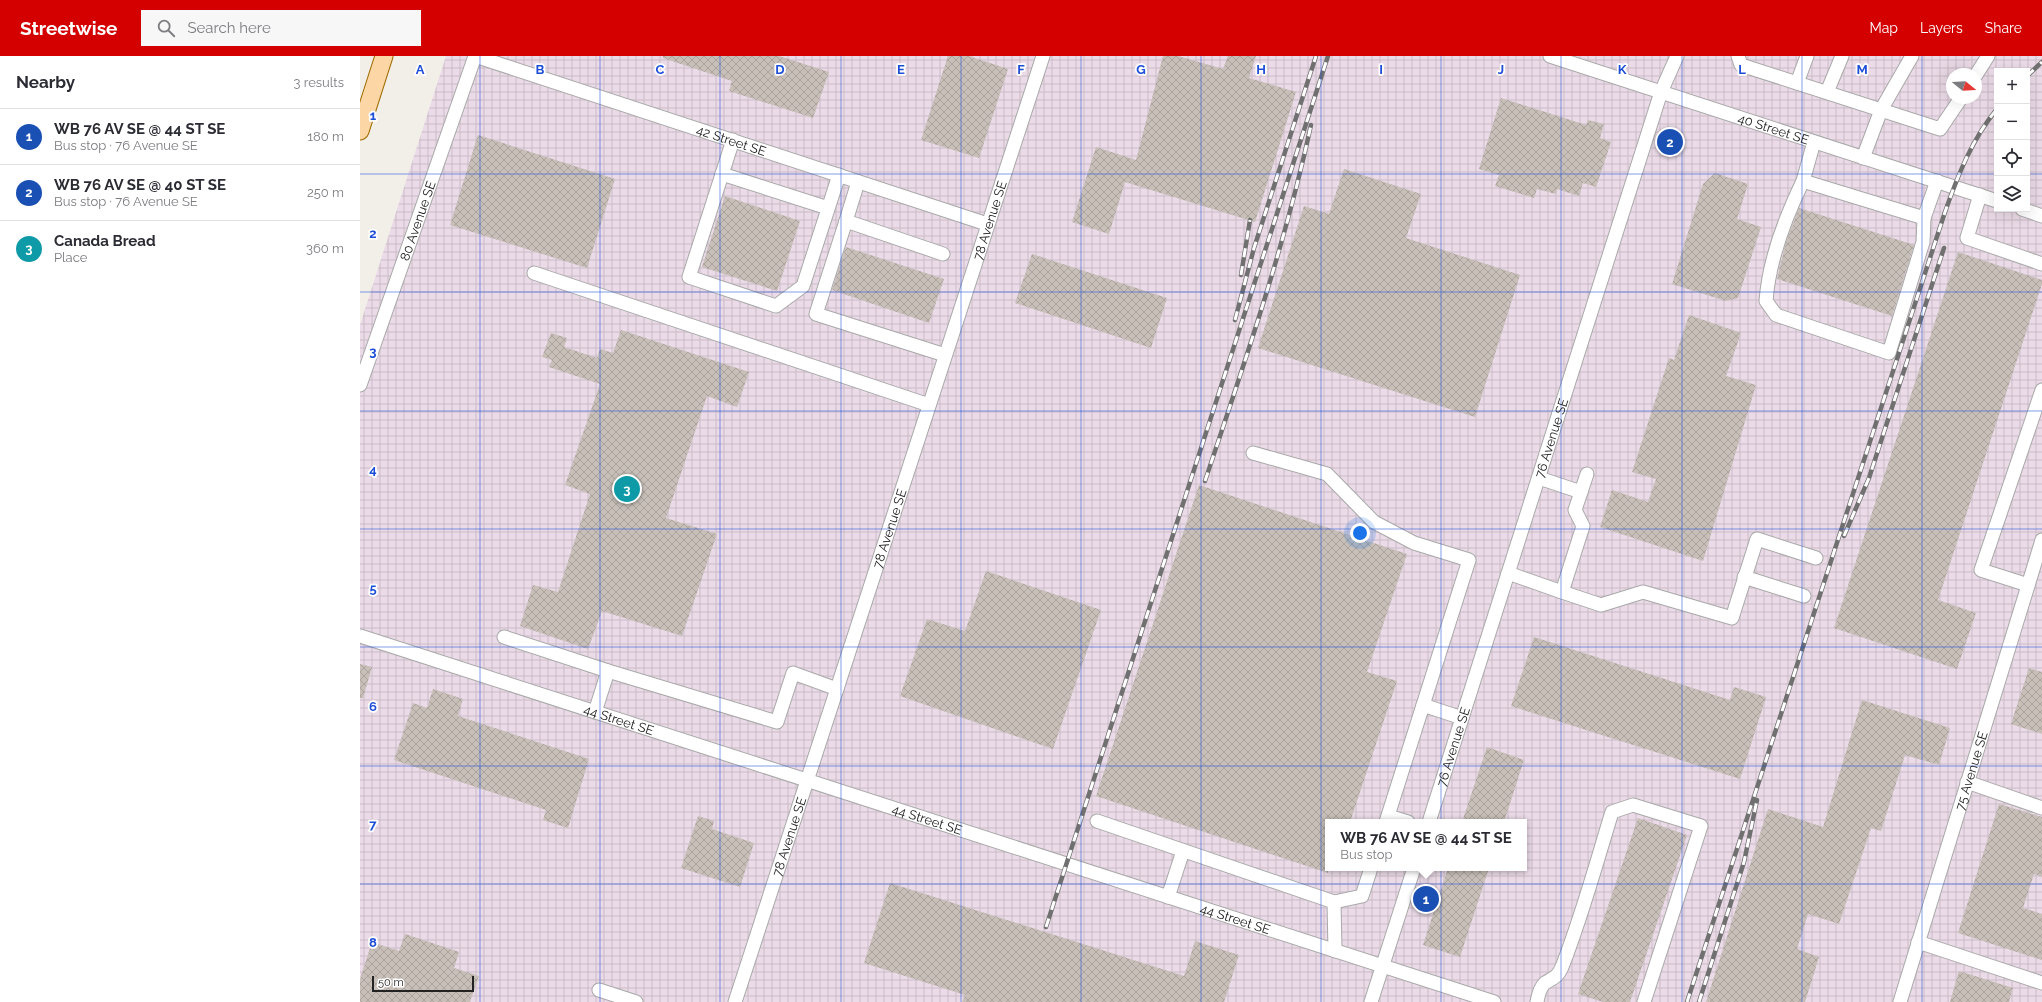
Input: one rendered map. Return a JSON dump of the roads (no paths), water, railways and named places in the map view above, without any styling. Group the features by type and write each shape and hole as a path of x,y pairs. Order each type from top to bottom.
{"main road":[{"path":"360,131 384,56"}],"street":[{"name":"42 Street SE","path":"475,56 987,224"},
{"name":"80 Avenue SE","path":"360,385 475,56"},
{"name":"78 Avenue SE","path":"735,1002 987,224 1043,56"},
{"name":"40 Street SE","path":"1550,56 1994,200"},
{"name":"76 Avenue SE","path":"1430,819 1662,92 1677,56"},
{"path":"1738,56 1741,65 1940,129 1957,104"},
{"path":"1797,83 1807,56"},
{"path":"1827,92 1842,56"},
{"path":"1864,158 1881,110 1912,56"},
{"path":"1980,68 1988,56"},
{"path":"733,140 689,277 768,304 776,306 803,286 839,175"},
{"path":"1814,142 1803,181 1791,204 1768,277 1766,302 1776,316 1889,353 1923,242 1924,218 1937,181"},
{"path":"722,174 828,208"},
{"path":"1803,181 1924,218"},
{"path":"858,182 816,314 945,355"},
{"path":"1980,195 1966,238 2042,264"},
{"path":"2030,212 2042,216"},
{"path":"846,221 943,254"},
{"path":"534,273 929,405"},
{"path":"2028,585 1981,570 2042,390"},
{"path":"1254,453 1327,474 1374,522 1414,543 1469,560 1387,819"},
{"path":"1562,592 1583,526 1575,510 1587,474"},
{"path":"1539,478 1581,492"},
{"path":"1508,574 1601,606 1643,592 1732,618 1757,539 1816,558"},
{"name":"75 Avenue SE","path":"1900,1002 2042,540"},
{"path":"1744,577 1804,596"},
{"name":"44 Street SE","path":"360,636 1494,1002"},
{"path":"504,637 608,671 777,722 793,673 837,689"},
{"path":"595,712 608,671"},
{"path":"1424,705 1462,718"},
{"path":"1967,782 2042,808"},
{"path":"1536,1002 1541,988 1545,983 1553,980 1559,973 1575,933 1612,812 1633,805 1701,826 1644,1002"},
{"path":"1097,821 1334,902 1362,896 1370,871"},
{"path":"1168,897 1183,850"},
{"path":"1372,1002 1413,871"},
{"path":"1334,902 1335,951"},
{"path":"1918,942 2042,983"},
{"path":"599,990 636,1002"}],"railway":[{"path":"1235,320 1254,248 1316,56"},
{"path":"1046,927 1328,56"},
{"path":"2030,73 2042,62"},
{"path":"1687,1002 1945,212 1966,158 1980,133 1994,113"},
{"path":"1205,481 1263,304 1289,215 1311,125"},
{"path":"1241,275 1250,220"},
{"path":"1844,536 1869,478 1944,248"},
{"path":"1699,1002 1744,862 1757,800"}],"place":[{"name":"WB 76 AV SE @ 40 ST SE","path":"1670,142"},
{"name":"Canada Bread","path":"627,489"},
{"name":"WB 76 AV SE @ 44 ST SE","path":"1426,899"}]}
